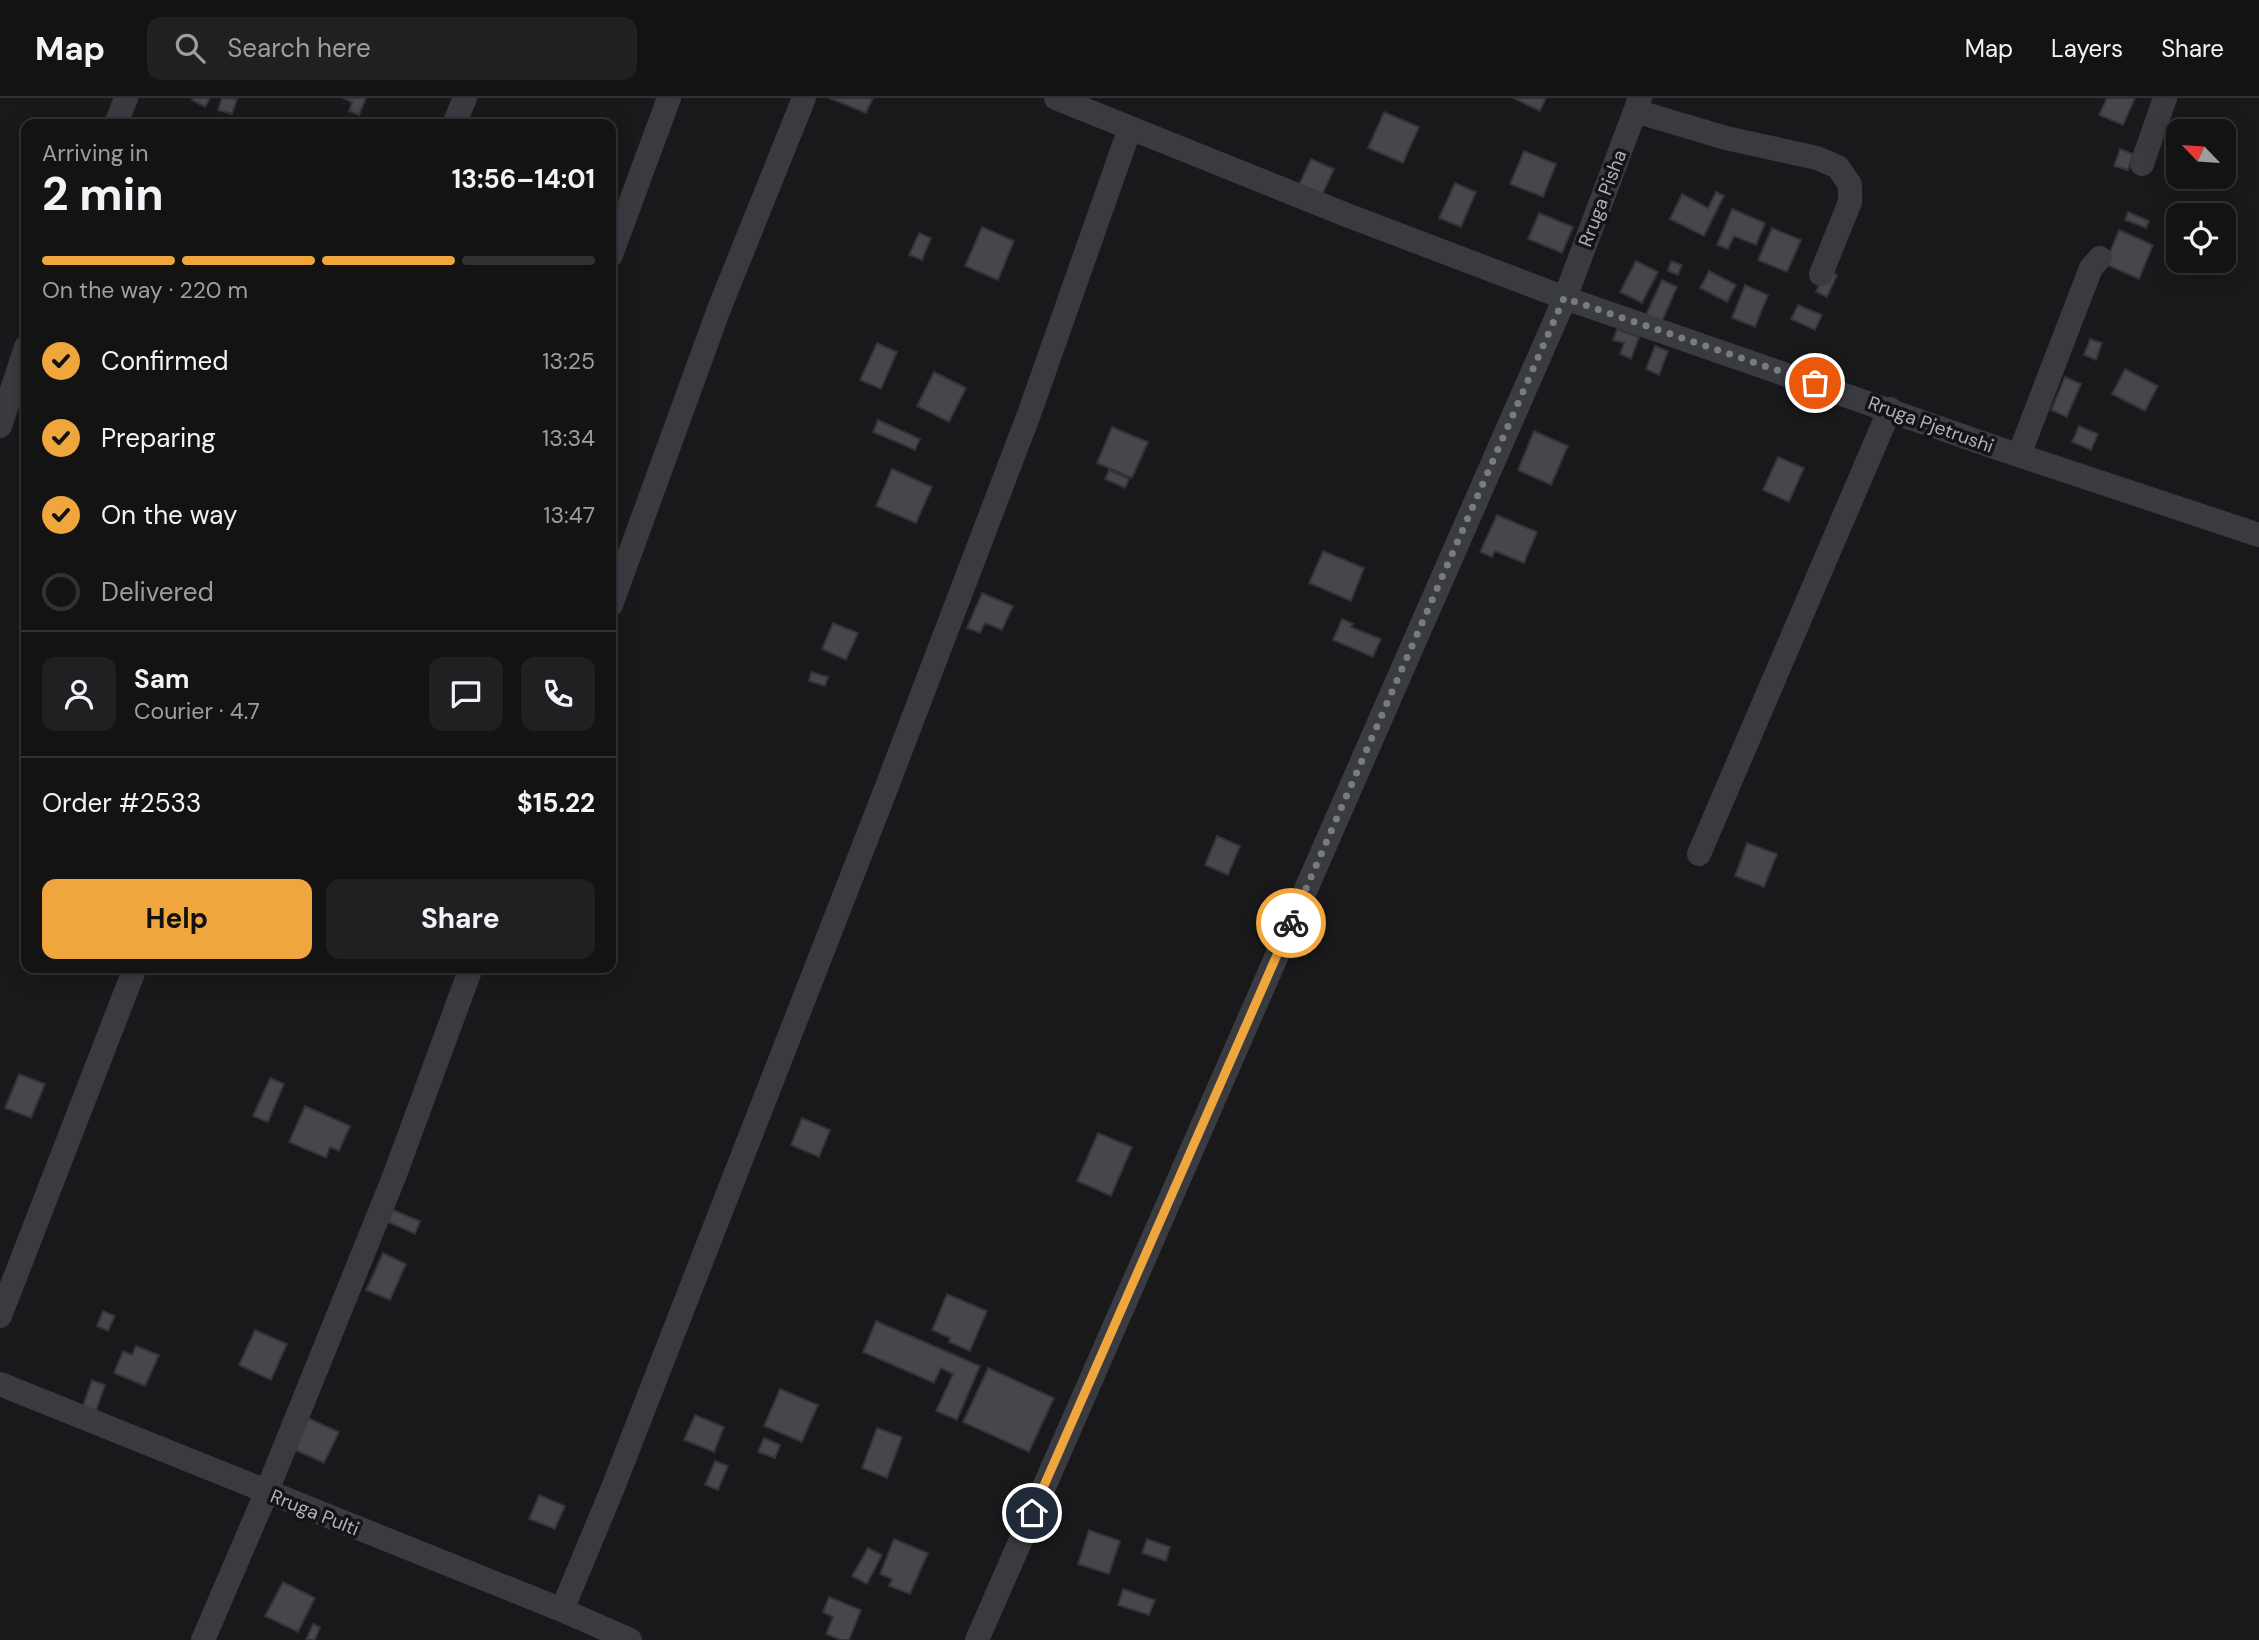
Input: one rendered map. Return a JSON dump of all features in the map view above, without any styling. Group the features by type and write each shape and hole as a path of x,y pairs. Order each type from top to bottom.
{"street":[{"path":"118,119 126,98"},
{"path":"456,119 465,98"},
{"path":"616,241 669,98"},
{"path":"616,591 719,309 804,98"},
{"name":"Rruga Pjetrushi","path":"1056,98 1344,214 1564,298 2259,535"},
{"path":"2142,164 2165,98"},
{"path":"1638,105 1726,138 1817,158 1838,167 1850,185 1850,202 1821,274"},
{"name":"Rruga Pisha","path":"977,1640 1564,298 1638,105"},
{"path":"562,1610 612,1490 884,794 1028,417 1130,128"},
{"path":"2019,455 2091,268 2100,258"},
{"path":"0,426 21,362"},
{"path":"1699,854 1890,409"},
{"path":"0,1316 133,973"},
{"path":"203,1640 267,1491 394,1177 469,973"},
{"name":"Rruga Pulti","path":"0,1384 562,1610 630,1640"}],"building":[{"path":"210,98 205,107 192,100"},
{"path":"222,98 237,99 232,114 218,110"},
{"path":"343,98 366,98 359,115 349,111 352,102"},
{"path":"829,98 873,98 866,113"},
{"path":"1513,98 1546,98 1540,111"},
{"path":"2107,98 2135,98 2123,125 2099,115"},
{"path":"1384,112 1419,127 1403,163 1368,148"},
{"path":"2120,149 2133,154 2128,170 2114,166"},
{"path":"1524,151 1556,164 1543,197 1510,184"},
{"path":"1311,159 1334,169 1320,199 1297,189"},
{"path":"1455,183 1476,192 1461,227 1439,218"},
{"path":"1716,192 1724,196 1704,236 1670,219 1682,194 1708,208"},
{"path":"1732,209 1765,223 1756,245 1734,236 1728,249 1717,245"},
{"path":"2128,212 2149,221 2146,228 2125,220"},
{"path":"1539,213 1573,227 1562,253 1528,239"},
{"path":"982,227 1014,241 998,280 965,266"},
{"path":"1772,228 1801,240 1787,272 1758,260"},
{"path":"2119,230 2153,245 2139,279 2105,264"},
{"path":"919,233 931,238 922,260 909,255"},
{"path":"1636,261 1658,272 1642,303 1620,292"},
{"path":"1671,261 1682,265 1678,275 1668,271"},
{"path":"1825,270 1837,275 1827,297 1816,292"},
{"path":"1709,271 1736,285 1727,302 1700,288"},
{"path":"1662,280 1677,287 1659,328 1643,321"},
{"path":"1745,285 1768,295 1755,327 1732,318"},
{"path":"1798,305 1822,315 1815,330 1791,319"},
{"path":"1617,329 1639,337 1631,359 1620,354 1624,343 1613,340"},
{"path":"2090,339 2102,343 2096,360 2084,355"},
{"path":"877,343 897,352 881,389 860,380"},
{"path":"1655,346 1668,351 1659,375 1646,369"},
{"path":"2125,369 2158,386 2145,411 2112,394"},
{"path":"934,372 966,388 949,422 917,406"},
{"path":"2065,377 2081,384 2067,417 2051,410"},
{"path":"878,420 920,439 915,450 873,432"},
{"path":"2079,426 2098,434 2091,450 2072,442"},
{"path":"1112,427 1148,442 1132,478 1097,463"},
{"path":"1534,431 1568,446 1551,485 1518,470"},
{"path":"1778,457 1804,468 1789,502 1763,490"},
{"path":"892,469 932,487 916,523 876,506"},
{"path":"1109,470 1129,479 1125,488 1105,479"},
{"path":"1497,515 1537,532 1524,563 1495,551 1492,557 1480,552"},
{"path":"1323,551 1364,568 1351,601 1309,583"},
{"path":"982,593 1013,606 1002,630 985,623 980,633 967,628"},
{"path":"1342,619 1353,624 1351,627 1381,639 1373,657 1333,640"},
{"path":"833,623 858,633 846,660 822,649"},
{"path":"811,672 828,677 825,686 809,681"},
{"path":"1217,836 1240,846 1228,875 1205,865"},
{"path":"1747,843 1777,854 1764,887 1735,876"},
{"path":"19,1074 45,1084 31,1118 5,1108"},
{"path":"270,1078 284,1084 268,1122 253,1116"},
{"path":"305,1106 350,1126 339,1151 330,1147 326,1158 289,1142"},
{"path":"802,1118 830,1130 819,1157 791,1145"},
{"path":"1098,1133 1132,1147 1111,1196 1077,1181"},
{"path":"393,1210 420,1221 415,1234 388,1222"},
{"path":"383,1253 406,1264 390,1300 366,1290"},
{"path":"947,1294 987,1311 970,1351 949,1342 950,1338 932,1330"},
{"path":"103,1311 115,1316 108,1331 97,1326"},
{"path":"876,1321 980,1366 957,1420 936,1411 953,1374 941,1368 934,1383 863,1352"},
{"path":"255,1330 287,1344 271,1380 239,1365"},
{"path":"136,1346 159,1355 145,1386 114,1373 123,1351 132,1355"},
{"path":"988,1368 1054,1398 1029,1452 963,1422"},
{"path":"92,1380 105,1385 94,1416 81,1411"},
{"path":"780,1389 818,1405 802,1442 764,1426"},
{"path":"695,1415 724,1427 714,1452 684,1440"},
{"path":"308,1418 339,1432 324,1463 293,1449"},
{"path":"877,1428 902,1437 887,1478 862,1468"},
{"path":"764,1438 780,1445 775,1458 758,1452"},
{"path":"715,1461 728,1466 718,1490 705,1485"},
{"path":"539,1495 565,1506 555,1529 529,1519"},
{"path":"1089,1530 1120,1541 1109,1574 1078,1564"},
{"path":"894,1539 928,1553 910,1594 889,1586 892,1579 880,1574"},
{"path":"1147,1539 1170,1547 1166,1561 1142,1553"},
{"path":"868,1548 882,1555 867,1584 852,1576"},
{"path":"283,1582 315,1598 298,1632 265,1616"},
{"path":"1123,1589 1155,1600 1149,1615 1118,1605"},
{"path":"829,1597 861,1610 849,1640 826,1634 833,1617 823,1612"},
{"path":"313,1624 320,1627 315,1640 306,1640"}],"way so far":[{"path":"1291,923 1564,298 1815,383"}],"route":[{"path":"1032,1513 1291,923"}]}
